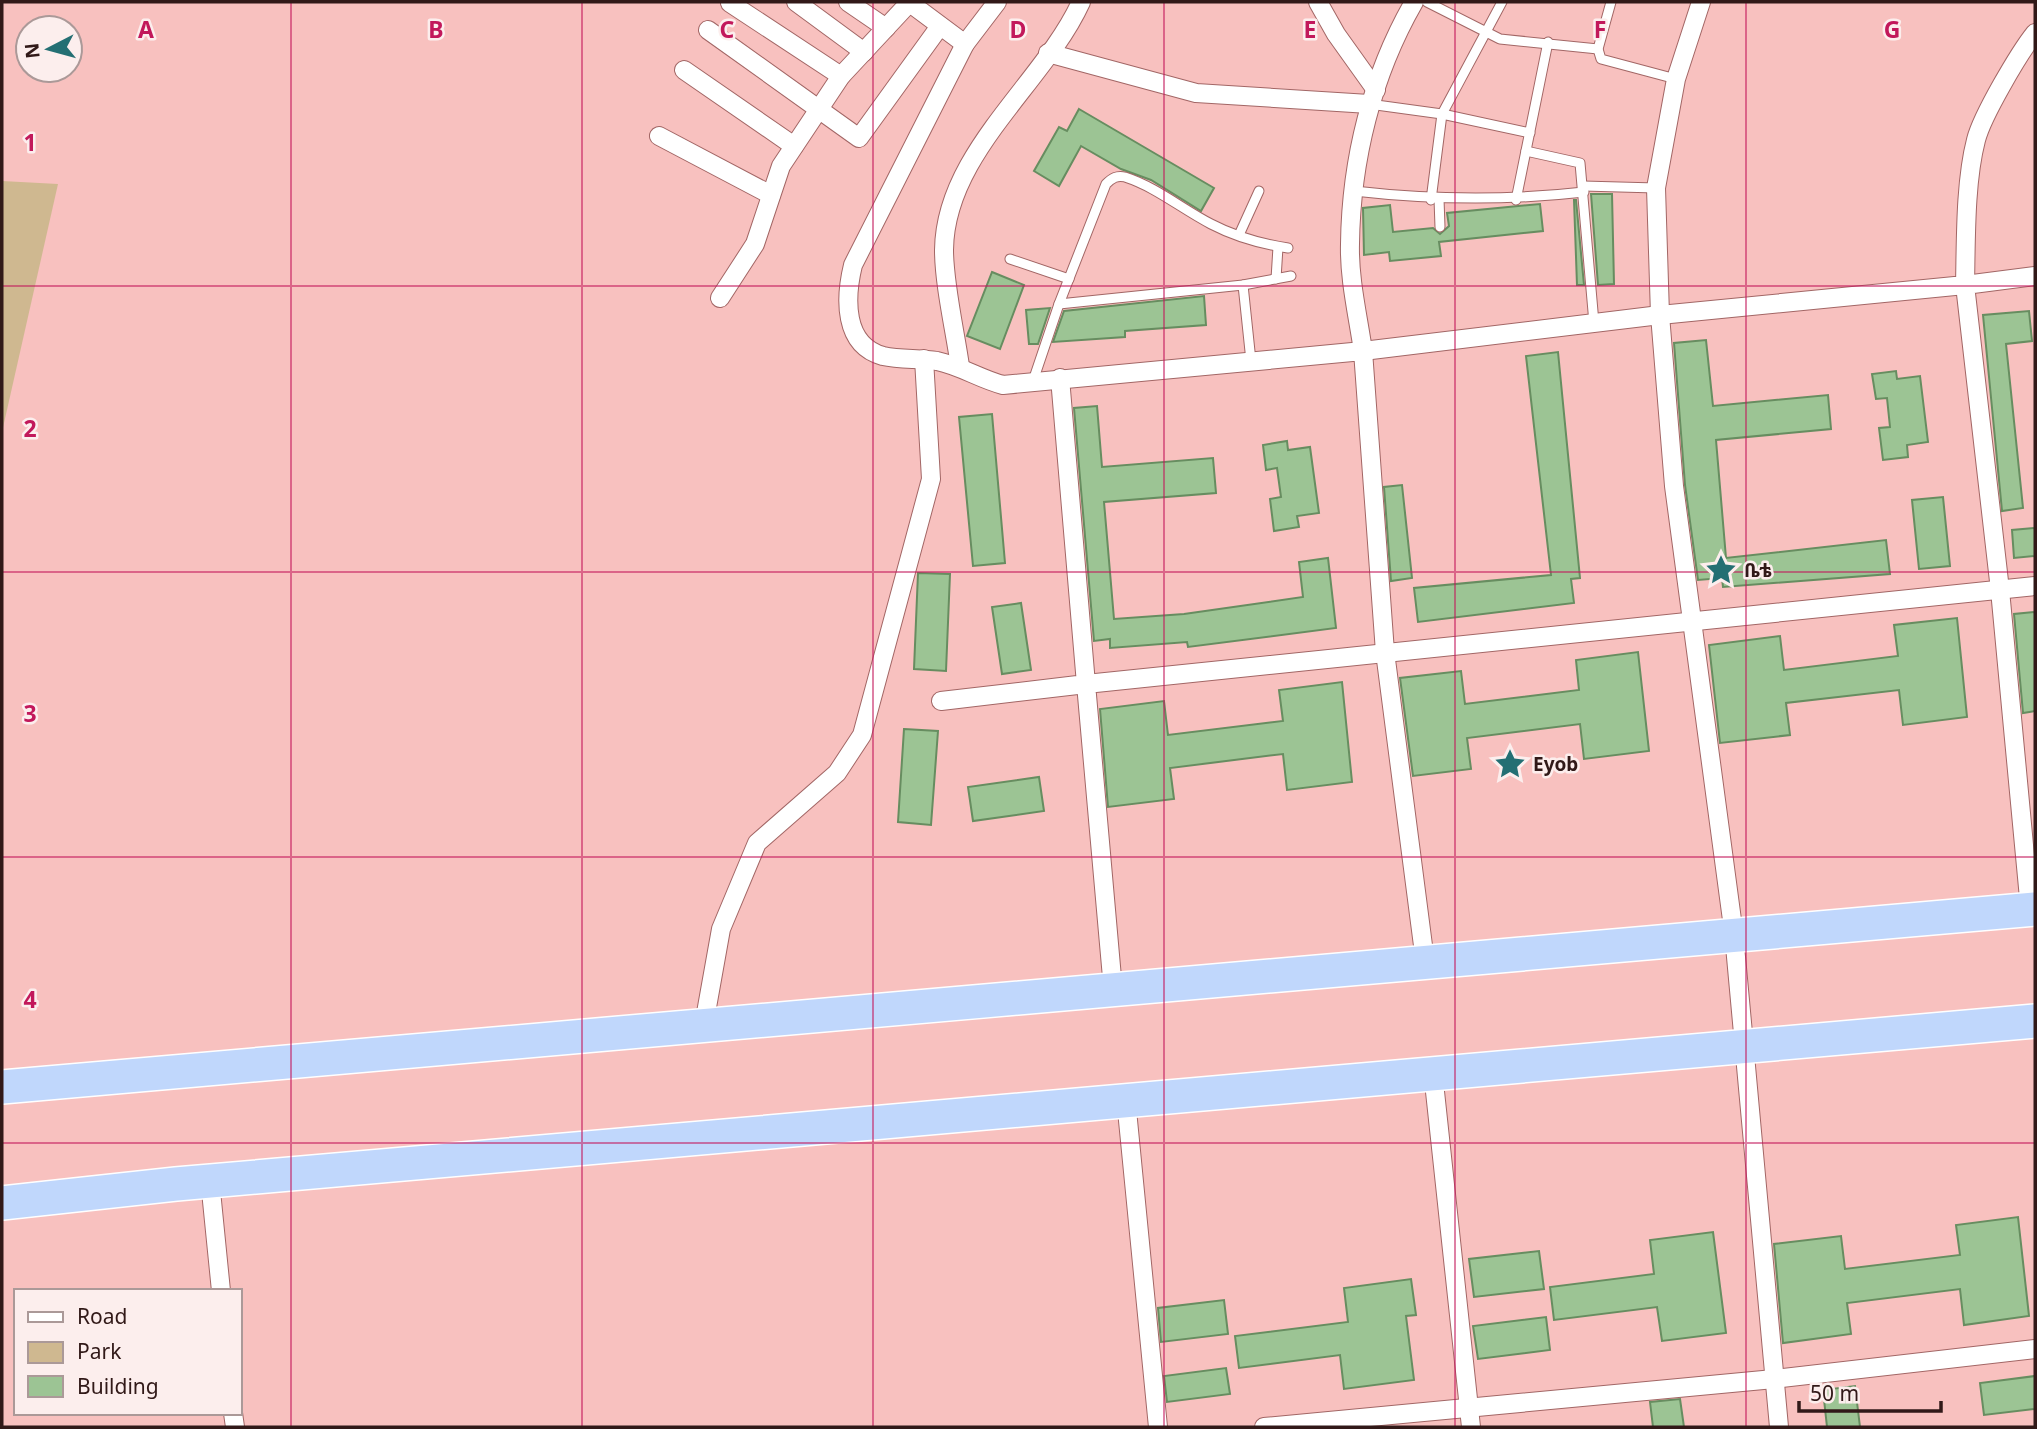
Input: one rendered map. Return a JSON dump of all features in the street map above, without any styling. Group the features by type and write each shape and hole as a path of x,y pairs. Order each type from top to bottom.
{"highway":[{"path":"2,1087 2033,909"},
{"path":"2,1203 210,1181 2035,1021"}],"street":[{"path":"796,2 864,52"},
{"path":"848,2 886,29"},
{"path":"997,2 965,44 853,265 849,281 854,335 866,349 883,356 924,359 960,366 1003,385 1363,351 1660,315 2035,276"},
{"path":"960,366 944,251 949,212 974,156 1081,2"},
{"path":"1318,2 1372,97"},
{"path":"1414,2 1372,97 1354,191 1350,246 1363,351 1385,652 1425,961"},
{"path":"730,3 841,76"},
{"path":"720,298 755,244 781,166 841,76 910,3 965,44"},
{"path":"1698,3 1676,79 1656,188 1660,315 1674,486 1734,935 1756,1202 1779,1427"},
{"path":"708,30 859,138 940,26"},
{"path":"2033,909 1965,285 1966,225 1976,139 2021,50 2035,33"},
{"path":"1048,53 1196,93 1372,97"},
{"path":"684,70 794,146"},
{"path":"659,136 771,195"},
{"path":"704,1024 721,929 757,843 837,773 862,735 931,478 924,359"},
{"path":"1060,378 1113,989"},
{"path":"941,701 1385,652 2035,586"},
{"path":"1433,1073 1471,1427"},
{"path":"1126,1100 1158,1427"},
{"path":"210,1181 221,1289"},
{"path":"1264,1427 1774,1379 2035,1349"}],"lane":[{"path":"1427,2 1500,39 1598,49"},
{"path":"1440,227 1435,200 1442,114 1484,31 1502,2"},
{"path":"1611,2 1597,55 1608,63 1676,79"},
{"path":"1516,200 1548,42"},
{"path":"1372,97 1530,133"},
{"path":"1526,151 1580,163 1594,323"},
{"path":"1033,381 1059,304 1106,184 1112,177 1123,176 1177,202 1210,223 1239,235 1283,247 1276,279"},
{"path":"1354,191 1435,200 1516,200 1584,189 1656,188"},
{"path":"1239,235 1259,191"},
{"path":"1010,259 1069,279"},
{"path":"1059,304 1243,285 1292,276"},
{"path":"1243,285 1251,361"}],"green space":[{"path":"2,181 58,184 2,432"}],"building":[{"path":"1079,109 1214,188 1201,211 1151,180 1121,169 1081,146 1059,186 1034,171 1059,127 1067,131"},
{"path":"1591,194 1612,194 1614,284 1598,285"},
{"path":"1576,200 1584,285 1577,285"},
{"path":"1540,204 1543,231 1439,242 1441,256 1390,261 1389,252 1364,255 1363,208 1390,205 1393,232 1433,228 1440,234 1449,226 1447,213"},
{"path":"992,272 1024,285 1000,349 967,336"},
{"path":"1204,296 1206,325 1125,331 1125,337 1053,342 1064,311"},
{"path":"1050,308 1038,344 1029,344 1026,310"},
{"path":"2029,311 2032,341 2006,344 2023,508 2002,511 1983,315"},
{"path":"1706,340 1713,406 1828,395 1831,429 1716,440 1726,558 1886,540 1890,574 1723,587 1722,578 1698,580 1685,485 1674,343"},
{"path":"1558,352 1580,578 1571,579 1574,603 1418,622 1414,588 1551,575 1526,356"},
{"path":"1896,371 1897,379 1920,376 1928,442 1907,445 1908,457 1883,460 1879,428 1890,427 1887,398 1876,399 1872,374"},
{"path":"1097,406 1102,467 1213,458 1216,493 1104,502 1114,619 1184,614 1303,597 1299,562 1328,558 1336,628 1188,647 1187,642 1110,648 1110,639 1094,641 1074,408"},
{"path":"992,414 1005,563 973,566 959,417"},
{"path":"1287,441 1288,450 1310,447 1319,513 1297,516 1299,527 1274,531 1270,499 1281,497 1277,468 1266,470 1263,445"},
{"path":"1402,485 1412,578 1391,581 1384,487"},
{"path":"1943,497 1950,566 1919,569 1912,500"},
{"path":"2035,528 2035,556 2014,558 2012,530"},
{"path":"918,573 950,574 946,671 914,669"},
{"path":"1021,603 1031,670 1002,674 992,607"},
{"path":"2035,612 2035,711 2023,713 2014,614"},
{"path":"1957,618 1967,717 1903,725 1899,690 1786,703 1790,735 1720,743 1709,645 1780,636 1784,670 1898,656 1894,625"},
{"path":"1638,652 1649,751 1584,759 1580,724 1467,738 1471,769 1413,776 1400,678 1461,671 1465,704 1579,690 1576,660"},
{"path":"1342,682 1352,782 1287,790 1283,754 1170,768 1174,799 1108,807 1100,709 1164,701 1168,735 1283,721 1279,690"},
{"path":"904,729 938,731 931,825 898,822"},
{"path":"1039,777 1044,811 973,821 968,787"},
{"path":"2018,1217 2029,1316 1964,1325 1960,1289 1847,1303 1851,1334 1783,1343 1774,1244 1841,1236 1845,1269 1960,1255 1956,1225"},
{"path":"1713,1232 1726,1333 1662,1341 1657,1307 1554,1320 1550,1287 1654,1274 1650,1240"},
{"path":"1539,1251 1544,1289 1474,1297 1469,1259"},
{"path":"1411,1279 1416,1315 1406,1316 1414,1380 1344,1389 1340,1355 1239,1368 1235,1336 1348,1322 1344,1288"},
{"path":"1224,1300 1228,1334 1161,1342 1158,1308"},
{"path":"1546,1317 1550,1350 1478,1359 1473,1326"},
{"path":"1226,1368 1230,1394 1167,1402 1164,1376"},
{"path":"2035,1376 2035,1409 1984,1415 1980,1383"},
{"path":"1855,1386 1860,1427 1827,1427 1823,1390"},
{"path":"1680,1399 1684,1427 1653,1427 1650,1402"}],"place":[{"name":"ቤቴ","path":"1721,570"},
{"name":"Eyob","path":"1510,764"}]}
